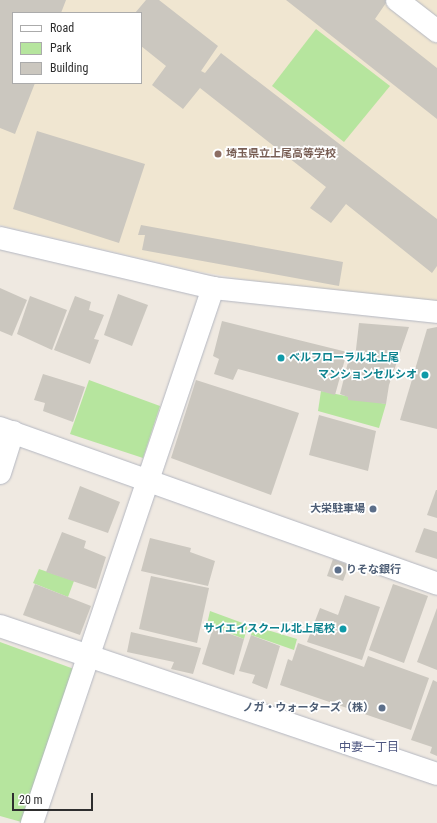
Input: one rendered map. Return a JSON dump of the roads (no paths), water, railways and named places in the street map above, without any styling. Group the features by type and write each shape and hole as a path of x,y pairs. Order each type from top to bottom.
{"street":[{"path":"396,0 437,31"},
{"path":"0,238 213,288 437,312"},
{"path":"32,823 150,481 213,288"},
{"path":"0,473 6,430 437,584"},
{"path":"0,626 437,774"}],"place":[{"name":"埼玉県立上尾高等学校","path":"218,154"},
{"name":"ベルフローラル北上尾","path":"281,358"},
{"name":"マンションセルシオ","path":"425,375"},
{"name":"大栄駐車場","path":"373,509"},
{"name":"りそな銀行","path":"338,570"},
{"name":"サイエイスクール北上尾校","path":"343,629"},
{"name":"ノガ・ウォーターズ（株）","path":"382,708"}],"district":[{"name":"中妻一丁目","path":"369,748"}]}
